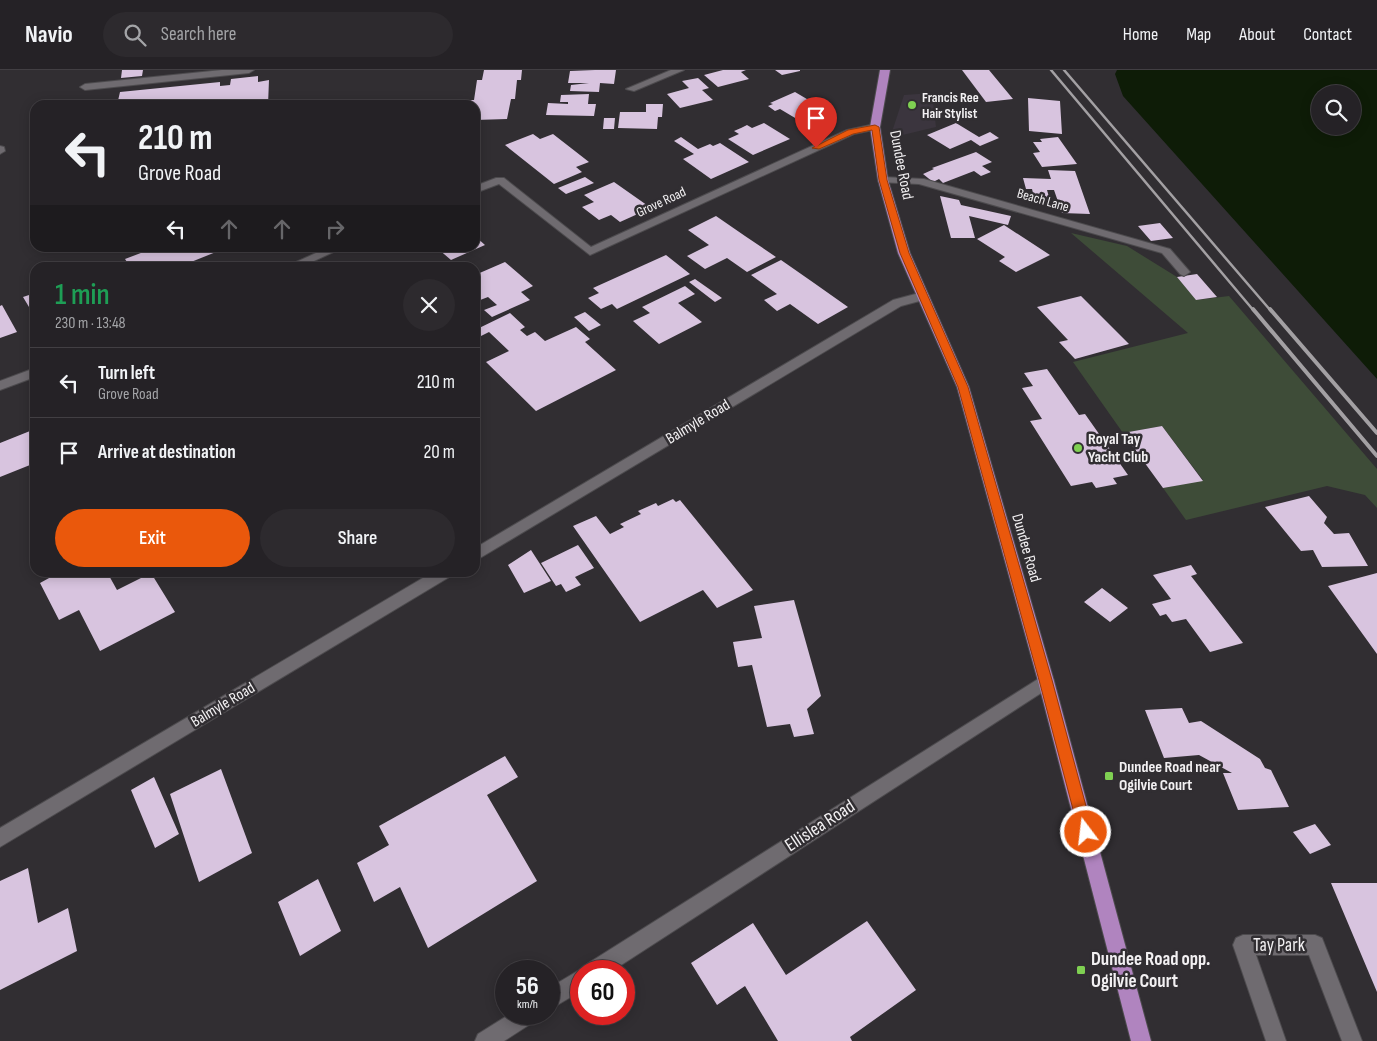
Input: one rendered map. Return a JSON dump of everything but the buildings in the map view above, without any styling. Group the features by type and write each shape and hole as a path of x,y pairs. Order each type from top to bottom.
{"main road":[{"name":"Dundee Road","path":"885,70 875,127 883,180 904,253 963,387 1046,680 1141,1041"}],"street":[{"path":"85,87 249,70"},
{"path":"631,89 679,70"},
{"name":"Grove Road","path":"480,188 500,180 590,252 851,132 875,127"},
{"name":"Beach Lane","path":"883,180 920,182 1166,251 1184,272"},
{"path":"302,262 326,252"},
{"name":"Balmyle Road","path":"480,552 897,303 923,296"},
{"path":"0,386 30,374"},
{"name":"Balmyle Road","path":"0,838 438,577"},
{"name":"Ellislea Road","path":"611,960 1046,680"},
{"name":"Tay Park","path":"1276,1041 1243,945 1315,946 1352,1041"},
{"path":"485,1041 510,1025"}],"shaded area":[{"path":"1117,70 1377,70 1377,379 1123,96 1115,74"},
{"path":"932,93 936,127 890,138 904,95"},
{"path":"1071,233 1127,246 1177,277 1197,300 1229,296 1377,469 1377,508 1365,495 1327,486 1186,520 1163,488 1203,480 1162,426 1123,433 1073,362 1188,333"}],"railway":[{"path":"1051,70 1254,311"},
{"path":"1064,70 1271,311"},
{"path":"1253,309 1377,456"},
{"path":"1270,309 1377,433"}],"place":[{"name":"Francis Ree Hair Stylist","path":"912,105"},
{"name":"Royal Tay Yacht Club","path":"1078,448"},
{"name":"Dundee Road near Ogilvie Court","path":"1109,776"},
{"name":"Dundee Road opp. Ogilvie Court","path":"1081,970"}],"route":[{"path":"816,148 851,132 875,127 883,180 904,253 963,387 1046,680 1086,832"}]}
